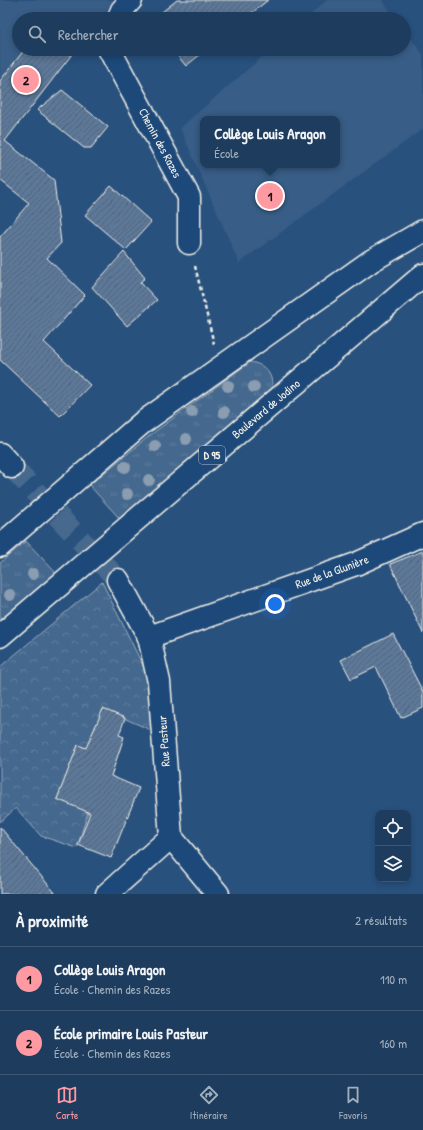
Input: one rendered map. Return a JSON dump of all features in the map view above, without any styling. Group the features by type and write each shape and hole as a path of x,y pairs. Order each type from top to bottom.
{"main road":[{"path":"121,12 131,0"},
{"name":"Chemin des Razes","path":"113,56 189,197 189,243"},
{"path":"0,546 142,423 371,261 423,231"},
{"name":"Boulevard de Jodino","path":"0,636 423,275"},
{"name":"Rue de la Glunière","path":"149,637 356,564 423,534"},
{"name":"Rue Pasteur","path":"118,580 149,637 159,682 171,837"},
{"path":"107,894 171,837 218,894"}],"path":[{"path":"189,243 220,368"}],"shaded area":[{"path":"0,0 114,0 105,12 12,12 12,56 71,56 0,147"},
{"path":"327,0 382,0 391,12 313,12"},
{"path":"411,38 423,54 423,129 239,263 180,128 263,56 411,56"}],"green space":[{"path":"250,362 255,363 267,370 271,378 272,388 120,519 89,485 153,433"},
{"path":"26,541 56,573 0,620 0,563"},
{"path":"102,582 146,672 153,731 103,709 86,748 78,745 57,799 88,812 77,848 41,836 16,808 0,822 0,667"}],"building":[{"path":"177,0 268,0 253,12 162,12"},
{"path":"20,56 71,56 5,141 54,180 61,243 47,258 85,295 44,342 90,385 60,416 0,360 0,237 29,203 0,180 0,81"},
{"path":"178,56 198,56 186,66"},
{"path":"62,90 108,127 91,148 84,148 37,110"},
{"path":"111,186 151,222 126,250 85,215"},
{"path":"124,252 145,278 140,282 157,300 127,326 92,287"},
{"path":"423,551 423,633 390,564"},
{"path":"393,634 423,692 423,708 401,718 376,667 351,679 341,660"},
{"path":"103,709 125,718 119,735 124,737 111,776 139,788 111,858 78,845 90,813 57,799 78,745 86,748"},
{"path":"0,827 56,894 0,894"}],"tunnel":[{"path":"12,467 118,580"}],"place":[{"name":"École primaire Louis Pasteur","path":"26,80"},
{"name":"Collège Louis Aragon","path":"270,196"}]}
